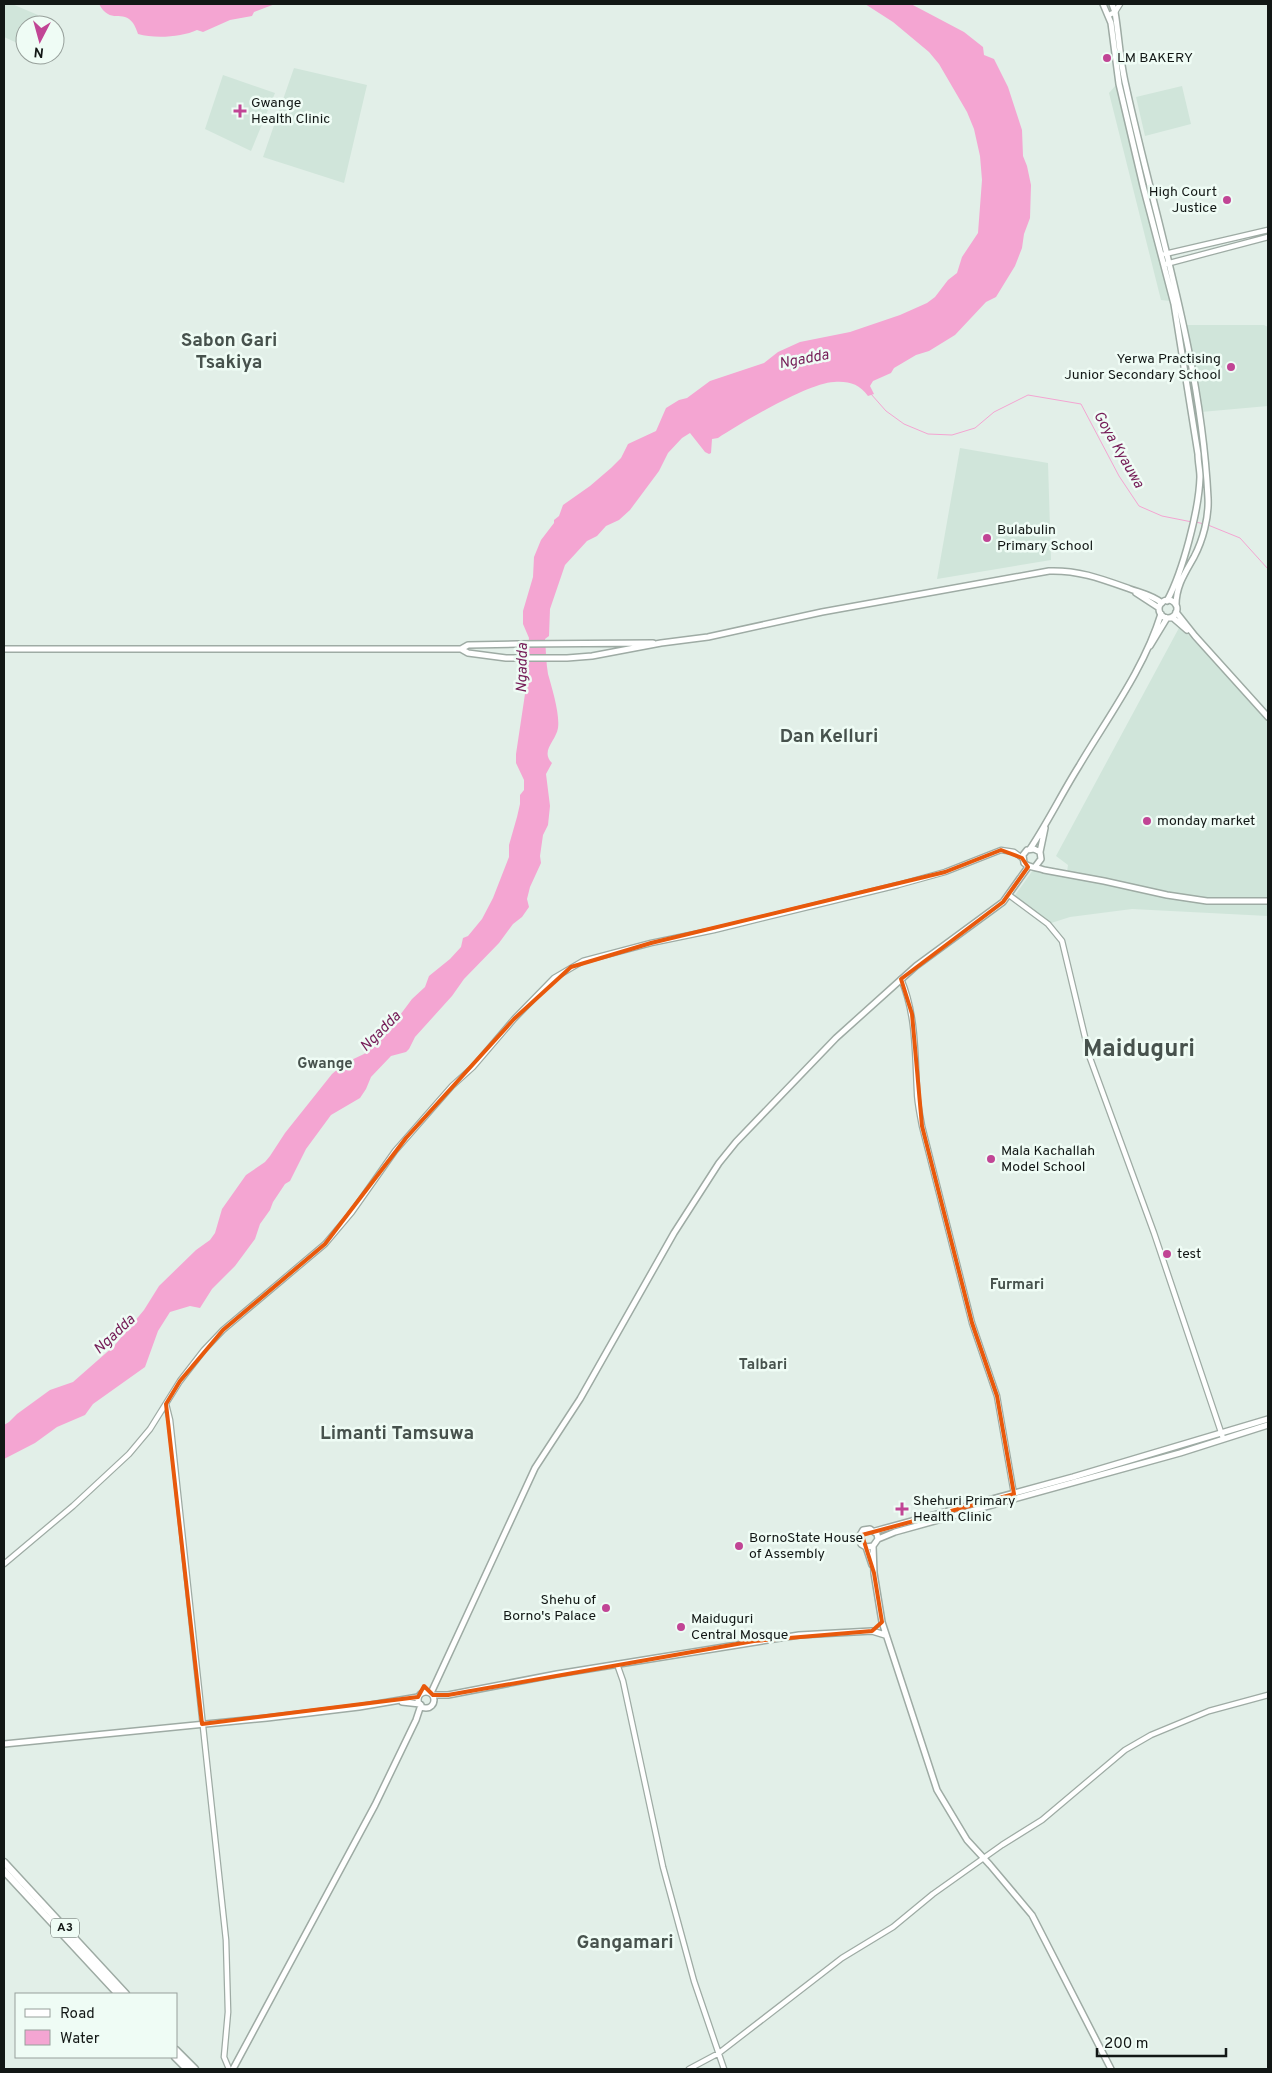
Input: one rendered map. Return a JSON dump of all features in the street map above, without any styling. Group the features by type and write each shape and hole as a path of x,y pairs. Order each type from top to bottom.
{"highway":[{"name":"A3","path":"4,1862 125,1993"},
{"name":"A3","path":"4,1871 117,1993"},
{"path":"178,2052 194,2069"},
{"path":"176,2058 187,2069"}],"main road":[{"path":"1103,4 1109,15 1119,84 1143,186 1179,302 1197,404 1208,498 1207,515 1200,543 1179,583 1176,605 1172,616 1144,654"},
{"path":"1112,4 1115,12 1125,84 1164,254"},
{"path":"1167,264 1180,334 1200,477 1194,513 1182,563 1162,607 1144,654 1126,688 1077,768 1046,826 1030,848 1024,852 1022,858 1028,867 1104,880 1167,895 1207,901 1268,901"},
{"path":"4,649 461,649 468,652 518,658 567,658 601,655 661,643 708,638 822,612 1049,571 1079,572 1104,578 1150,596 1195,636 1268,717"},
{"path":"1162,607 1176,605"},
{"path":"461,649 468,645 661,643"},
{"path":"1036,867 1041,859 1040,852 1046,826"},
{"path":"1030,848 1040,852"},
{"path":"429,1693 436,1682 535,1468 580,1399 674,1233 719,1162 832,1042 901,979 946,943 994,909 1008,895 1028,867"},
{"path":"1111,2069 1032,1915 990,1864 967,1840 937,1790 885,1635 874,1573 873,1546 878,1539 895,1532 1180,1453 1268,1419"},
{"path":"874,1573 866,1547 859,1540 861,1532 868,1528 875,1531 1268,1425"},
{"path":"875,1531 878,1539"},
{"path":"866,1547 873,1546"},
{"path":"872,1631 882,1622"},
{"path":"4,1744 399,1702 429,1693 448,1695 617,1664 800,1635 872,1631 885,1635"},
{"path":"429,1693 433,1703"},
{"path":"416,1720 427,1707 448,1695"},
{"path":"233,2069 375,1805 416,1720 420,1705 418,1697"},
{"path":"399,1702 427,1707"}],"street":[{"path":"1109,15 1115,12 1120,4"},
{"path":"1164,254 1268,230"},
{"path":"1167,264 1268,237"},
{"path":"4,1564 115,1469 138,1444 191,1366 217,1336 325,1244 352,1212 406,1138 452,1086 473,1067 514,1019 554,978 583,961 651,943 808,908 926,877 953,869 1001,850 1014,852 1022,858"},
{"path":"1008,895 1048,924 1062,941 1090,1058 1154,1233 1222,1436"},
{"path":"901,979 909,999 912,1014 916,1093 922,1126 972,1323 997,1396 1014,1494"},
{"path":"166,1404 170,1420 226,1940 228,2012 224,2057 229,2069"},
{"path":"617,1664 623,1680 663,1868 694,1981 724,2069"},
{"path":"689,2069 718,2053 827,1968 857,1947 894,1927 933,1894 1042,1820 1124,1750 1151,1735 1209,1711 1268,1695"}],"highlighted area":[{"path":"1001,850 1022,858 1028,867 1003,902 901,979 912,1014 922,1126 972,1323 997,1396 1014,1494 862,1535 874,1573 882,1622 872,1631 754,1641 448,1695 433,1695 424,1686 418,1697 202,1724 166,1404 180,1381 223,1330 325,1244 406,1138 514,1019 571,967 651,943 945,872"}],"shaded area":[{"path":"4,4 12,4 38,15 15,15 15,42 4,37"},
{"path":"294,68 367,85 344,183 263,157"},
{"name":"Gwange Health Clinic","path":"223,75 275,93 251,151 205,129"},
{"path":"1116,85 1170,301 1161,300 1109,93"},
{"path":"1182,86 1191,124 1145,136 1136,97"},
{"name":"Yerwa Practising Junior Secondary School","path":"1186,325 1264,325 1268,327 1268,406 1201,412"},
{"path":"960,448 1048,463 1051,560 937,579"},
{"name":"monday market","path":"1180,626 1268,720 1268,916 1132,909 1070,917 1048,924 1013,898 1033,870 1147,889 1067,872 1068,865 1056,856"}],"water":[{"path":"99,4 275,4 254,12 252,16 230,20 203,32 197,30 176,36 160,37 138,34 134,24 129,19 108,14"},
{"name":"Ngadda","path":"865,4 911,4 964,32 983,47 984,55 994,59 1008,87 1022,130 1023,156 1031,185 1030,218 1015,266 996,297 986,302 955,335 929,351 916,355 894,368 891,373 873,381 870,386 874,394 868,396 857,386 844,382 822,384 808,389 775,405 718,438 712,439 711,453 709,454 705,452 690,433 682,438 668,453 659,471 630,510 619,520 606,526 597,536 587,541 565,565 550,609 549,636 545,639 547,670 557,708 558,728 548,750 549,759 552,763 546,774 550,806 548,825 543,835 541,863 530,887 527,899 529,907 499,943 464,979 452,996 415,1037 409,1049 406,1052 391,1056 371,1077 360,1098 331,1115 306,1149 290,1181 285,1184 260,1224 255,1239 235,1266 212,1289 200,1308 190,1306 170,1312 158,1331 145,1367 93,1404 85,1415 57,1427 35,1443 4,1459 4,1425 50,1390 73,1382 114,1346 144,1310 159,1286 196,1250 210,1240 215,1233 222,1209 246,1175 265,1162 285,1133 332,1074 345,1063 364,1054 383,1038 412,999 425,987 429,976 450,959 461,947 463,938 468,936 482,919 493,898 509,857 509,845 520,804 520,795 524,790 524,780 516,763 525,694 525,651 529,638 523,624 523,611 533,577 534,557 541,540 554,523 554,520 559,516 563,505 611,468 621,458 628,444 656,431 666,408 679,400 687,398 710,381 764,363 778,352 800,342 850,332 900,315 927,303 957,273 962,257 978,233 982,180 980,156 974,129 967,112 939,64 929,52 893,22"}],"waterway":[{"name":"Goya Kyauwa","path":"871,394 886,411 904,424 928,434 952,435 975,428 994,412 1028,395 1081,404 1119,476 1139,506 1162,516 1192,522"},
{"name":"Goya Kyauwa","path":"1196,522 1204,524"},
{"name":"Goya Kyauwa","path":"1208,525 1240,538 1268,569"}],"place":[{"name":"LM BAKERY","path":"1107,58"},
{"name":"Gwange Health Clinic","path":"240,111"},
{"name":"High Court Justice","path":"1227,200"},
{"name":"Yerwa Practising Junior Secondary School","path":"1231,367"},
{"name":"Bulabulin Primary School","path":"987,538"},
{"name":"monday market","path":"1147,821"},
{"name":"Mala Kachallah Model School","path":"991,1159"},
{"name":"test","path":"1167,1254"},
{"name":"Shehuri Primary Health Clinic","path":"902,1509"},
{"name":"BornoState House of Assembly","path":"739,1546"},
{"name":"Shehu of Borno's Palace","path":"606,1608"},
{"name":"Maiduguri Central Mosque","path":"681,1627"}],"district":[{"name":"Sabon Gari Tsakiya","path":"229,352"},
{"name":"Dan Kelluri","path":"829,737"},
{"name":"Maiduguri","path":"1139,1050"},
{"name":"Gwange","path":"325,1064"},
{"name":"Furmari","path":"1017,1285"},
{"name":"Talbari","path":"763,1365"},
{"name":"Limanti Tamsuwa","path":"397,1434"},
{"name":"Gangamari","path":"625,1943"}]}
